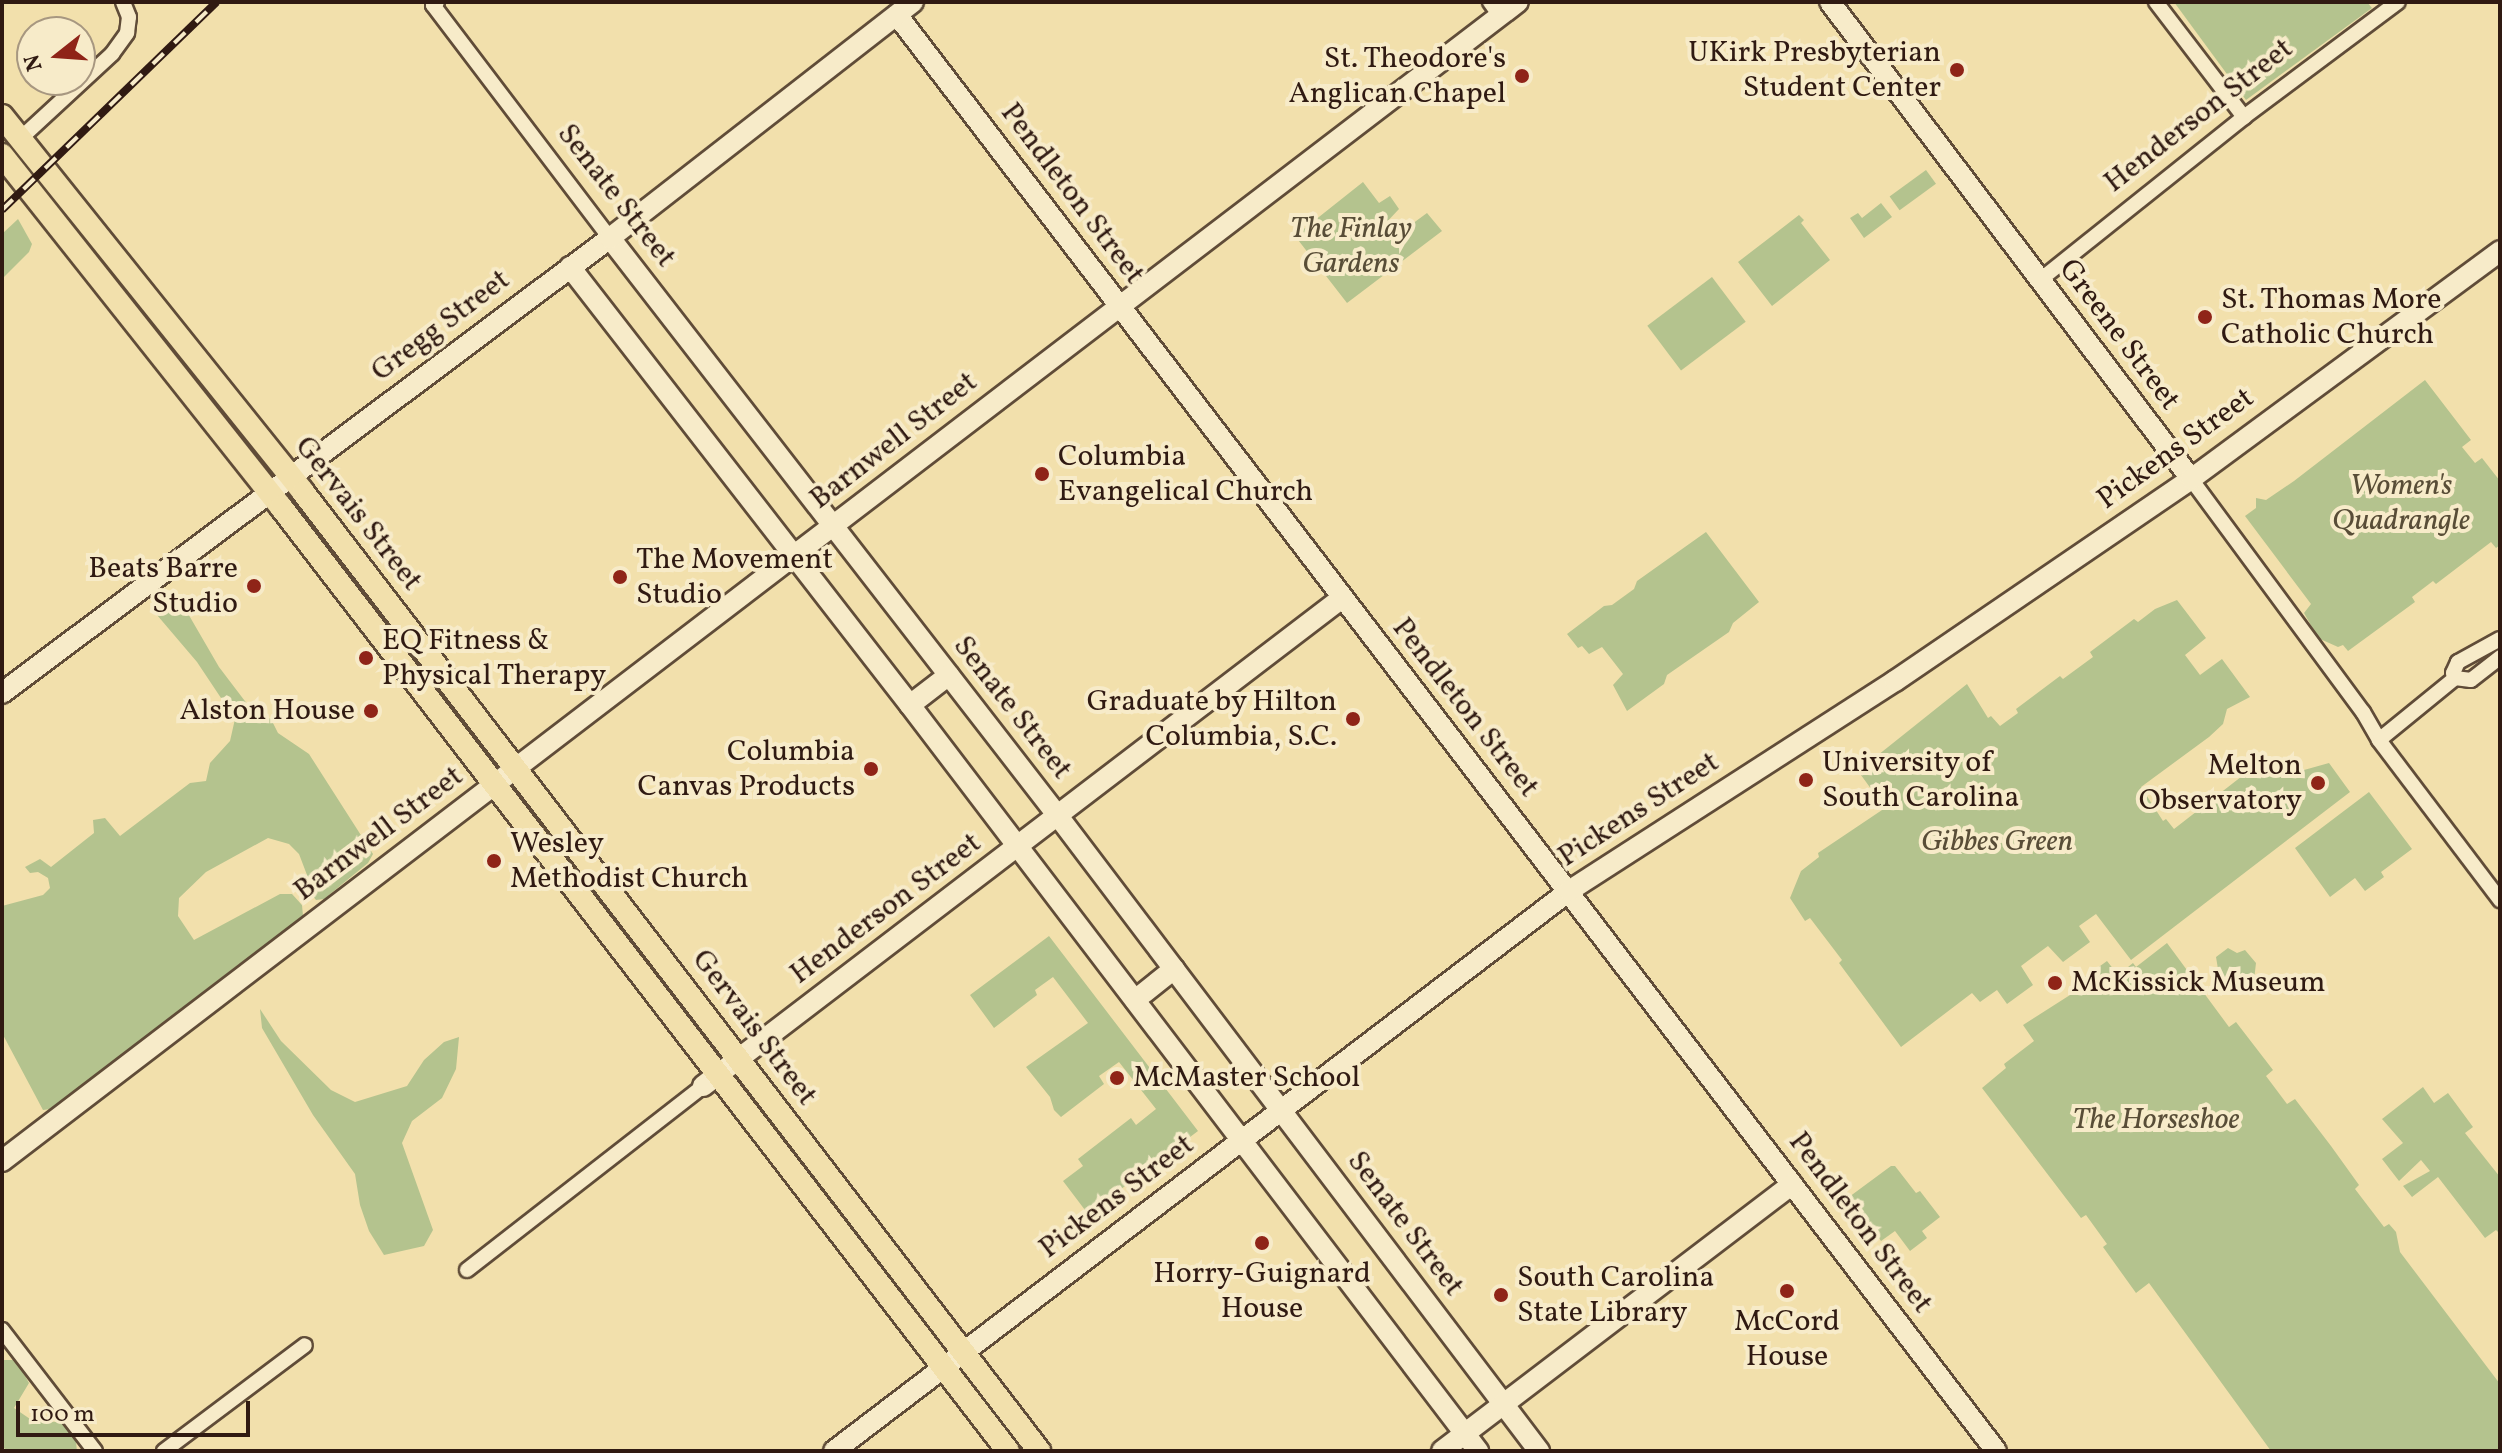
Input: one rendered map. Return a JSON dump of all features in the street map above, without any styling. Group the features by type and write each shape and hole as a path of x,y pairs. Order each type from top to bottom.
{"main road":[{"name":"Gervais Street","path":"2,116 291,476 1039,1451"},
{"name":"Gervais Street","path":"2,155 495,784 711,1080 945,1367 1008,1451"}],"street":[{"path":"21,138 112,54 127,33 129,17 123,2"},
{"name":"Barnwell Street","path":"2,1161 794,557 1119,306 1495,9 1518,2"},
{"name":"Greene Street","path":"1830,2 2191,479 2363,712 2379,740 2500,900"},
{"path":"2156,2 2244,117"},
{"name":"Henderson Street","path":"2040,280 2244,117 2398,2"},
{"name":"Senate Street","path":"435,4 610,238 1058,816 1539,1451"},
{"name":"Gregg Street","path":"2,693 610,238 899,6"},
{"name":"Pendleton Street","path":"899,6 1119,306 1996,1451"},
{"name":"Pickens Street","path":"834,1451 1569,891 1895,681 2191,479 2500,251"},
{"path":"570,267 910,705 1478,1451"},
{"name":"Henderson Street","path":"467,1270 1342,598"},
{"path":"2455,678 2453,673 2458,662 2500,639"},
{"path":"2379,740 2455,678 2471,680 2500,657"},
{"path":"910,705 949,675"},
{"path":"1135,1000 1174,969"},
{"path":"1442,1451 1792,1184"},
{"path":"2,1330 95,1451"},
{"path":"164,1451 305,1345"}],"green space":[{"path":"2174,2 2367,2 2372,8 2246,100"},
{"path":"1926,170 1936,184 1900,210 1890,196"},
{"name":"The Finlay Gardens","path":"1363,182 1379,203 1390,196 1399,209 1384,225 1393,238 1427,213 1442,231 1347,303 1295,236"},
{"path":"1881,203 1892,217 1864,238 1850,218 1858,213 1862,218"},
{"path":"1799,215 1804,220 1801,223 1830,260 1772,306 1738,262"},
{"path":"18,219 32,244 29,252 2,279 2,234"},
{"path":"1712,277 1746,322 1681,370 1647,326"},
{"name":"Women's Quadrangle","path":"2425,380 2471,440 2462,447 2475,463 2482,458 2500,481 2500,545 2496,548 2491,542 2436,584 2433,581 2412,597 2415,602 2348,651 2343,645 2338,647 2318,638 2304,613 2311,604 2245,516 2256,508 2256,498 2266,500 2294,481"},
{"path":"1706,532 1759,602 1733,623 1729,632 1667,675 1664,684 1627,711 1613,685 1623,674 1602,647 1589,654 1582,646 1578,648 1567,634 1604,606 1612,605 1634,589 1637,581"},
{"name":"Gibbes Green","path":"2177,600 2206,638 2185,655 2200,675 2222,659 2250,697 2227,709 2223,724 2209,737 2141,787 2163,821 2166,819 2174,829 2255,766 2304,770 2329,763 2350,792 2131,960 2096,914 2079,926 2090,942 2063,962 2048,946 2021,966 2033,985 2007,1004 1997,990 1980,1002 1972,993 1901,1047 1839,963 1842,960 1810,918 1805,921 1790,898 1801,871 1819,857 1818,853 1885,808 1858,771 1967,684 1988,718 1991,716 2000,726 2018,713 2016,709 2060,676 2063,679 2093,657 2090,652 2134,619 2138,622 2155,609"},
{"path":"172,603 183,605 219,667 254,713 271,719 278,733 309,754 373,854 368,863 324,899 316,900 304,885 307,875 299,854 289,844 268,838 206,872 179,898 178,916 194,940 280,894 292,894 302,905 303,916 205,990 190,1007 50,1109 43,1110 2,1033 2,906 43,895 50,888 48,878 38,872 30,873 25,867 40,859 51,867 94,833 93,820 105,818 120,836 190,783 206,781 210,763 230,741 235,719 197,662 157,615"},
{"path":"2369,792 2412,849 2381,872 2384,877 2365,891 2355,878 2330,897 2295,848"},
{"path":"1049,936 1198,1131 1088,1214 1063,1181 1083,1166 1078,1159 1131,1118 1136,1125 1156,1109 1119,1062 1099,1076 1104,1084 1061,1117 1054,1110 1050,1097 1026,1067 1088,1023 1053,977 1035,990 1037,995 994,1028 970,995"},
{"name":"The Horseshoe","path":"2167,943 2229,1027 2236,1022 2273,1070 2266,1076 2287,1104 2295,1099 2359,1185 2355,1189 2384,1227 2389,1224 2396,1232 2400,1252 2500,1384 2500,1451 2271,1451 2149,1283 2136,1293 2103,1247 2107,1244 2086,1215 2081,1218 1982,1088 2006,1068 2004,1064 2034,1041 2023,1025 2081,988 2078,982 2107,961 2118,975 2133,963 2136,967"},
{"path":"2228,948 2237,953 2245,950 2256,963 2254,980 2240,990 2234,985 2224,988 2214,975 2218,969 2216,957"},
{"path":"260,1009 281,1041 331,1090 355,1102 407,1086 424,1060 444,1042 459,1037 456,1069 442,1098 412,1121 402,1143 433,1230 424,1246 384,1255 369,1231 360,1205 355,1174 313,1115 262,1028"},
{"path":"2423,1087 2434,1103 2448,1093 2473,1127 2465,1133 2500,1177 2500,1234 2496,1230 2485,1238 2438,1177 2412,1197 2403,1186 2430,1171 2421,1160 2399,1181 2382,1159 2403,1143 2382,1119"},
{"path":"1895,1166 1916,1193 1920,1191 1940,1217 1922,1231 1927,1238 1910,1251 1895,1231 1881,1241 1849,1197"},
{"path":"2,1360 16,1360 29,1383 14,1408 33,1421 60,1422 75,1433 77,1451 9,1451 2,1447"}],"railway":[{"path":"2,210 217,2"}],"place":[{"name":"UKirk Presbyterian Student Center","path":"1957,70"},
{"name":"St. Theodore's Anglican Chapel","path":"1522,76"},
{"name":"St. Thomas More Catholic Church","path":"2205,317"},
{"name":"Columbia Evangelical Church","path":"1042,474"},
{"name":"The Movement Studio","path":"620,577"},
{"name":"Beats Barre Studio","path":"254,586"},
{"name":"EQ Fitness & Physical Therapy","path":"366,658"},
{"name":"Alston House","path":"371,711"},
{"name":"Graduate by Hilton Columbia, S.C.","path":"1353,719"},
{"name":"Columbia Canvas Products","path":"871,769"},
{"name":"University of South Carolina","path":"1806,780"},
{"name":"Melton Observatory","path":"2318,783"},
{"name":"Wesley Methodist Church","path":"494,861"},
{"name":"McKissick Museum","path":"2055,983"},
{"name":"McMaster School","path":"1117,1078"},
{"name":"Horry-Guignard House","path":"1262,1243"},
{"name":"McCord House","path":"1787,1291"},
{"name":"South Carolina State Library","path":"1501,1295"}]}
